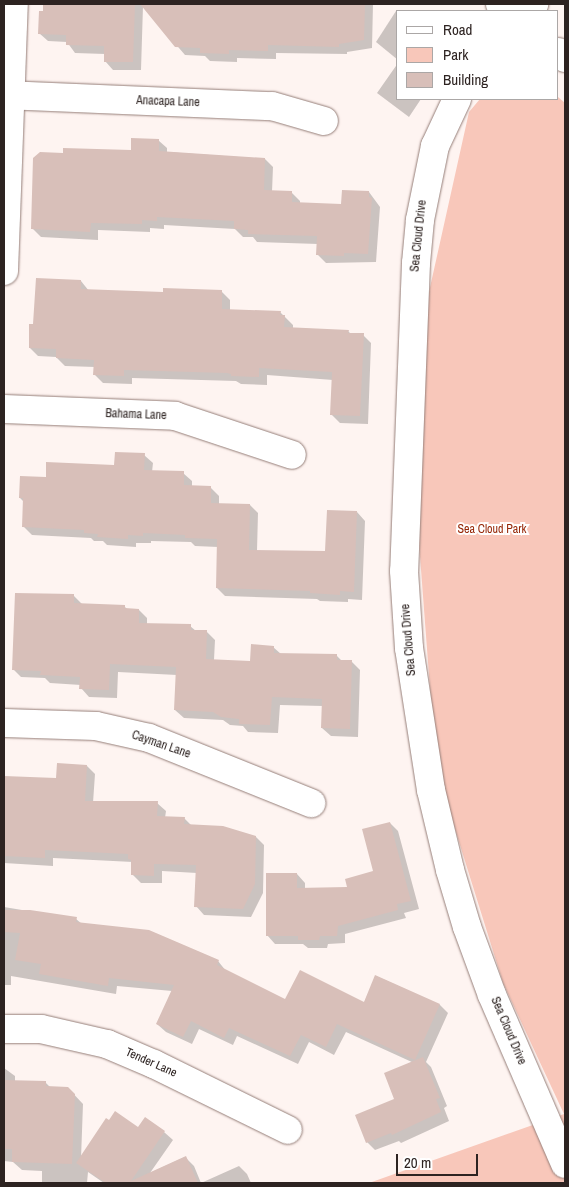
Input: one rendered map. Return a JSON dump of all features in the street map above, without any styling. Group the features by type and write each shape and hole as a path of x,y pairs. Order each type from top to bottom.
{"street":[{"path":"4,271 7,95 14,4"},
{"name":"Anacapa Lane","path":"7,95 272,106 324,121"},
{"name":"Sea Cloud Drive","path":"458,100 435,146 420,220 416,263 404,571 409,648 431,790 450,870 467,927 492,994 565,1164"},
{"name":"Bahama Lane","path":"4,409 175,416 292,455"},
{"name":"Cayman Lane","path":"4,723 96,726 148,738 310,804"},
{"name":"Tender Lane","path":"4,1029 41,1029 107,1044 154,1064 288,1130"}],"green space":[{"name":"Sea Cloud Park","path":"559,98 565,103 565,1183 369,1183 564,1114 503,983 436,768 419,543 427,301 469,112 479,100 559,100"}],"building":[{"path":"43,4 135,4 133,62 104,62 104,46 66,45 66,35 38,34 39,11 43,11"},
{"path":"140,4 365,4 364,40 339,44 339,47 268,45 268,51 229,50 229,54 200,53 200,48 175,47"},
{"path":"131,138 159,139 159,151 265,158 264,190 292,191 292,202 341,204 342,190 369,191 369,197 372,198 368,254 344,253 344,256 316,255 317,236 248,234 248,230 234,229 234,221 157,217 157,221 142,220 142,224 91,223 90,232 31,229 33,158 40,152 63,153 63,148 131,150"},
{"path":"36,278 81,280 81,289 163,292 163,288 222,290 222,309 281,311 280,315 285,315 284,327 349,330 348,333 364,333 360,416 330,415 332,372 259,368 259,377 231,376 231,374 227,373 124,370 124,376 93,375 94,360 56,358 56,349 29,348 29,324 33,324"},
{"path":"115,452 145,453 144,470 184,471 184,485 211,486 211,503 250,504 249,550 325,551 327,510 357,511 354,592 340,591 340,595 310,593 310,591 216,588 217,539 185,538 185,535 143,533 143,536 128,535 128,539 97,537 98,534 84,533 84,530 22,527 23,498 19,498 20,476 46,477 46,462 114,465"},
{"path":"15,593 74,594 74,603 125,605 125,608 139,609 139,623 191,624 191,630 207,630 206,659 250,661 251,644 274,646 274,653 337,654 337,660 352,660 350,729 321,728 322,699 272,697 270,725 239,724 239,719 221,717 213,712 174,710 176,667 110,664 109,690 79,689 80,677 40,675 41,671 12,670"},
{"path":"57,763 87,765 85,801 158,801 157,816 185,817 184,824 223,826 256,836 255,884 243,909 194,907 196,865 154,864 154,876 131,875 131,860 128,859 128,854 45,850 45,858 4,856 4,776 56,778"},
{"path":"390,822 411,901 397,904 398,910 338,926 337,936 320,936 319,940 298,940 298,936 266,936 266,873 297,873 297,888 347,887 345,879 373,871 362,829"},
{"path":"4,910 30,910 77,917 76,922 149,930 219,960 217,965 285,999 300,970 364,1002 375,975 440,1004 415,1060 337,1024 326,1047 301,1035 290,1056 229,1028 224,1038 191,1021 183,1037 156,1024 174,985 109,978 108,986 39,974 41,964 15,960 20,933 4,932"},
{"path":"423,1057 440,1098 436,1099 441,1112 392,1135 391,1133 366,1143 355,1115 394,1099 384,1073"},
{"path":"4,1080 46,1081 46,1086 68,1087 75,1094 72,1164 12,1162 12,1149 4,1149"},
{"path":"115,1111 138,1127 145,1117 165,1131 131,1181 186,1156 198,1183 106,1183 76,1163 106,1118 109,1120"}]}
